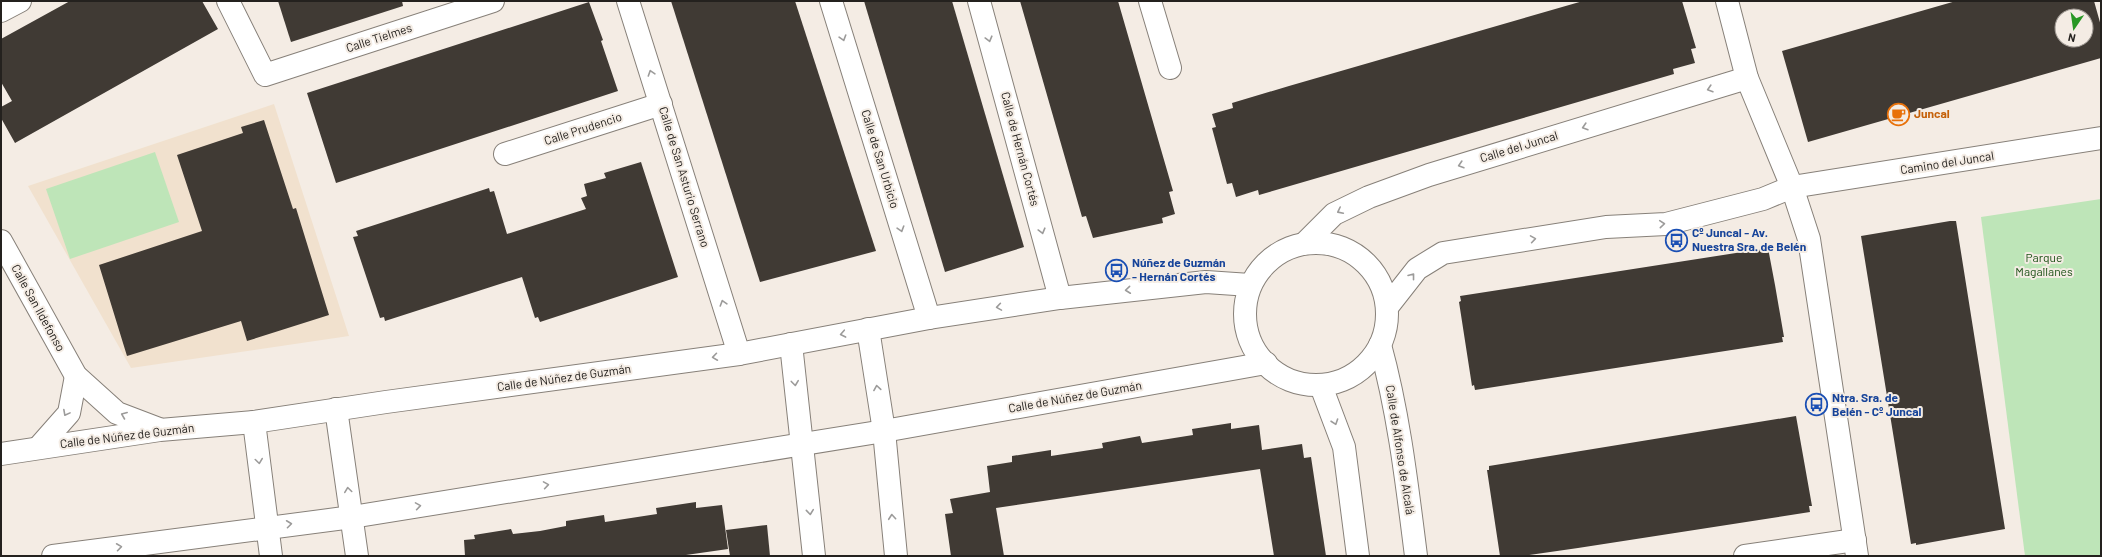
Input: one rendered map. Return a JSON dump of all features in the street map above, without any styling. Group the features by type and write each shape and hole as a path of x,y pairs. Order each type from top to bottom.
{"street":[{"path":"1,11 20,1"},
{"name":"Calle Tielmes","path":"228,1 265,75 494,1"},
{"name":"Calle de San Asturio Serrano","path":"628,1 739,354"},
{"name":"Calle de San Urbicio","path":"831,1 928,318"},
{"name":"Calle de Hernán Cortés","path":"979,1 1060,298"},
{"path":"1150,1 1170,68"},
{"path":"1727,1 1747,78 1792,187 1810,238 1856,548 1745,556"},
{"name":"Calle del Juncal","path":"1305,243 1334,214 1369,197 1429,175 1747,78"},
{"name":"Calle Prudencio","path":"505,154 661,104"},
{"name":"Camino del Juncal","path":"1792,187 2101,138"},
{"path":"1388,306 1417,269 1443,253 1606,227 1666,224 1763,199 1792,187"},
{"name":"Calle San Ildefonso","path":"1,241 76,376 117,413 160,430"},
{"path":"1305,243 1329,243 1350,251 1369,265 1382,284 1388,306 1386,329 1380,345 1363,368 1343,380 1321,386 1297,383 1274,372 1257,355 1247,333 1244,309 1250,285 1264,264 1284,250 1305,243"},
{"name":"Calle de Núñez de Guzmán","path":"1,454 160,430 254,422 336,409 739,354 928,318 1060,298 1206,282 1250,285"},
{"path":"868,329 884,432 896,556"},
{"path":"791,344 814,556"},
{"name":"Calle de Alfonso de Alcalá","path":"1380,345 1393,392 1401,440 1416,556"},
{"name":"Calle de Núñez de Guzmán","path":"52,556 268,526 352,517 884,432 1266,363"},
{"path":"40,447 69,413 76,376"},
{"path":"1321,386 1344,447 1358,556"},
{"path":"336,409 357,556"},
{"path":"254,422 271,556"}],"shaded area":[{"path":"274,104 349,336 131,368 28,186"}],"green space":[{"path":"155,152 179,222 70,259 46,189"},
{"name":"Parque Magallanes","path":"2101,199 2101,556 2025,556 1981,217"}],"building":[{"path":"70,1 202,1 218,29 15,143 1,118 1,107 12,101 1,82 1,39"},
{"path":"278,1 402,1 403,6 291,42"},
{"path":"671,1 795,1 876,251 760,282"},
{"path":"864,1 952,1 1024,247 945,272"},
{"path":"1020,1 1118,1 1173,191 1169,192 1175,214 1162,218 1163,223 1093,238 1086,216 1082,217"},
{"path":"1583,1 1682,1 1696,48 1691,49 1695,63 1673,69 1674,74 1259,195 1258,190 1236,197 1232,183 1227,184 1212,128 1216,127 1212,114 1233,108 1232,103"},
{"path":"1956,1 2094,1 2101,26 2101,58 1808,142 1782,51"},
{"path":"589,2 603,40 601,41 618,91 336,183 307,93"},
{"path":"264,120 293,209 296,208 329,315 247,341 241,321 127,356 99,265 202,231 177,155 243,133 241,127"},
{"path":"641,162 678,277 540,322 538,317 535,318 522,277 385,321 384,317 380,318 353,237 358,236 356,231 489,188 490,192 494,191 507,234 586,209 581,198 587,196 584,184 606,178 604,173"},
{"path":"1956,221 2005,529 1916,545 1916,543 1911,544 1861,236"},
{"path":"1768,248 1784,337 1782,337 1783,342 1475,390 1474,385 1472,386 1459,302 1461,301 1460,296"},
{"path":"1796,416 1812,506 1809,506 1810,512 1523,556 1500,556 1487,470 1489,470 1489,466"},
{"path":"1231,423 1231,429 1259,425 1262,450 1302,444 1304,458 1311,457 1326,556 1274,556 1260,469 996,508 1004,556 951,556 945,514 953,513 950,499 990,492 987,466 1012,462 1012,456 1051,450 1051,456 1103,448 1102,443 1140,436 1142,443 1193,435 1192,429"},
{"path":"696,502 696,508 722,505 728,549 679,556 465,556 464,540 475,539 474,535 511,529 513,534 540,531 566,526 566,521 604,515 605,522 657,514 656,508"},
{"path":"767,525 770,556 730,556 726,530"}],"place":[{"name":"Juncal","path":"1898,114"},
{"name":"Cº Juncal - Av. Nuestra Sra. de Belén","path":"1676,240"},
{"name":"Núñez de Guzmán - Hernán Cortés","path":"1116,270"},
{"name":"Ntra. Sra. de Belén - Cº Juncal","path":"1817,405"}]}
